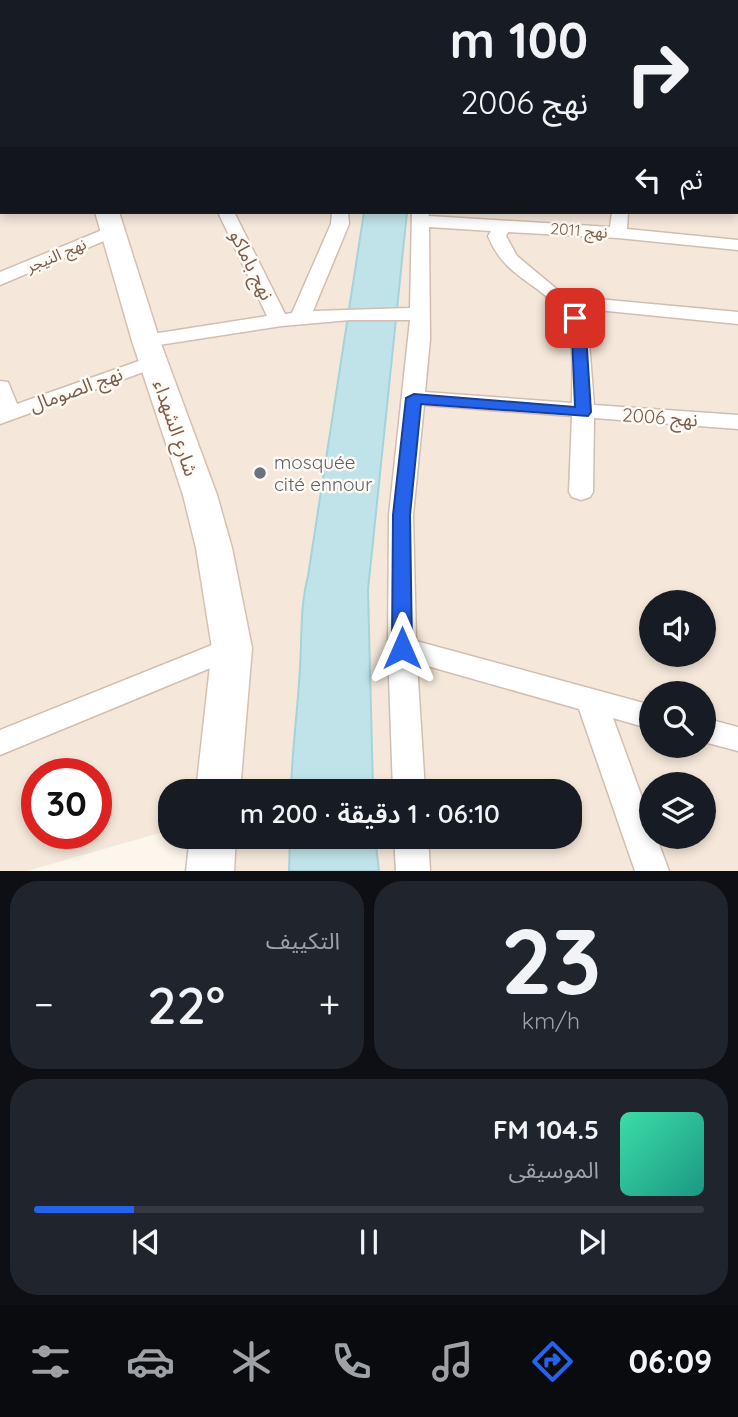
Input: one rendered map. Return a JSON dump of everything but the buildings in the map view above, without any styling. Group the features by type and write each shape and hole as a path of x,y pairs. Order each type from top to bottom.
{"main road":[{"name":"شارع الشهداء","path":"109,222 200,495 214,548 232,648 219,779"},
{"path":"210,871 213,849"}],"street":[{"name":"نهج باماكو","path":"227,214 278,319"},
{"path":"301,316 340,224 340,214"},
{"path":"618,233 620,214"},
{"path":"408,779 402,648 401,515 414,398 414,314 420,216"},
{"name":"نهج 2011","path":"420,216 738,245"},
{"name":"نهج النيجر","path":"0,279 109,222"},
{"path":"503,225 497,236 505,252 518,268 562,301 575,318 579,334 583,412 581,492"},
{"path":"562,301 738,318"},
{"name":"نهج الصومال","path":"4,415 150,351 278,319 333,313 414,314"},
{"path":"0,387 4,415"},
{"name":"نهج 2006","path":"414,398 738,422"},
{"path":"0,743 232,648"},
{"path":"402,648 639,714"},
{"path":"592,702 652,871"},
{"path":"716,733 738,738"},
{"path":"412,849 413,871"}],"shaded area":[{"path":"0,214 738,214 738,871 208,871 207,849 582,849 582,779 158,779 158,833 112,847 112,758 21,758 21,849 104,849 27,871 0,871"}],"water":[{"path":"364,214 407,214 368,590 373,779 292,779 304,599"},
{"path":"290,849 376,849 379,871 289,871"}],"place":[{"name":"mosquée cité ennour","path":"260,473"}],"route":[{"path":"402,648 401,515 414,398 583,412 579,334 575,318"}]}
